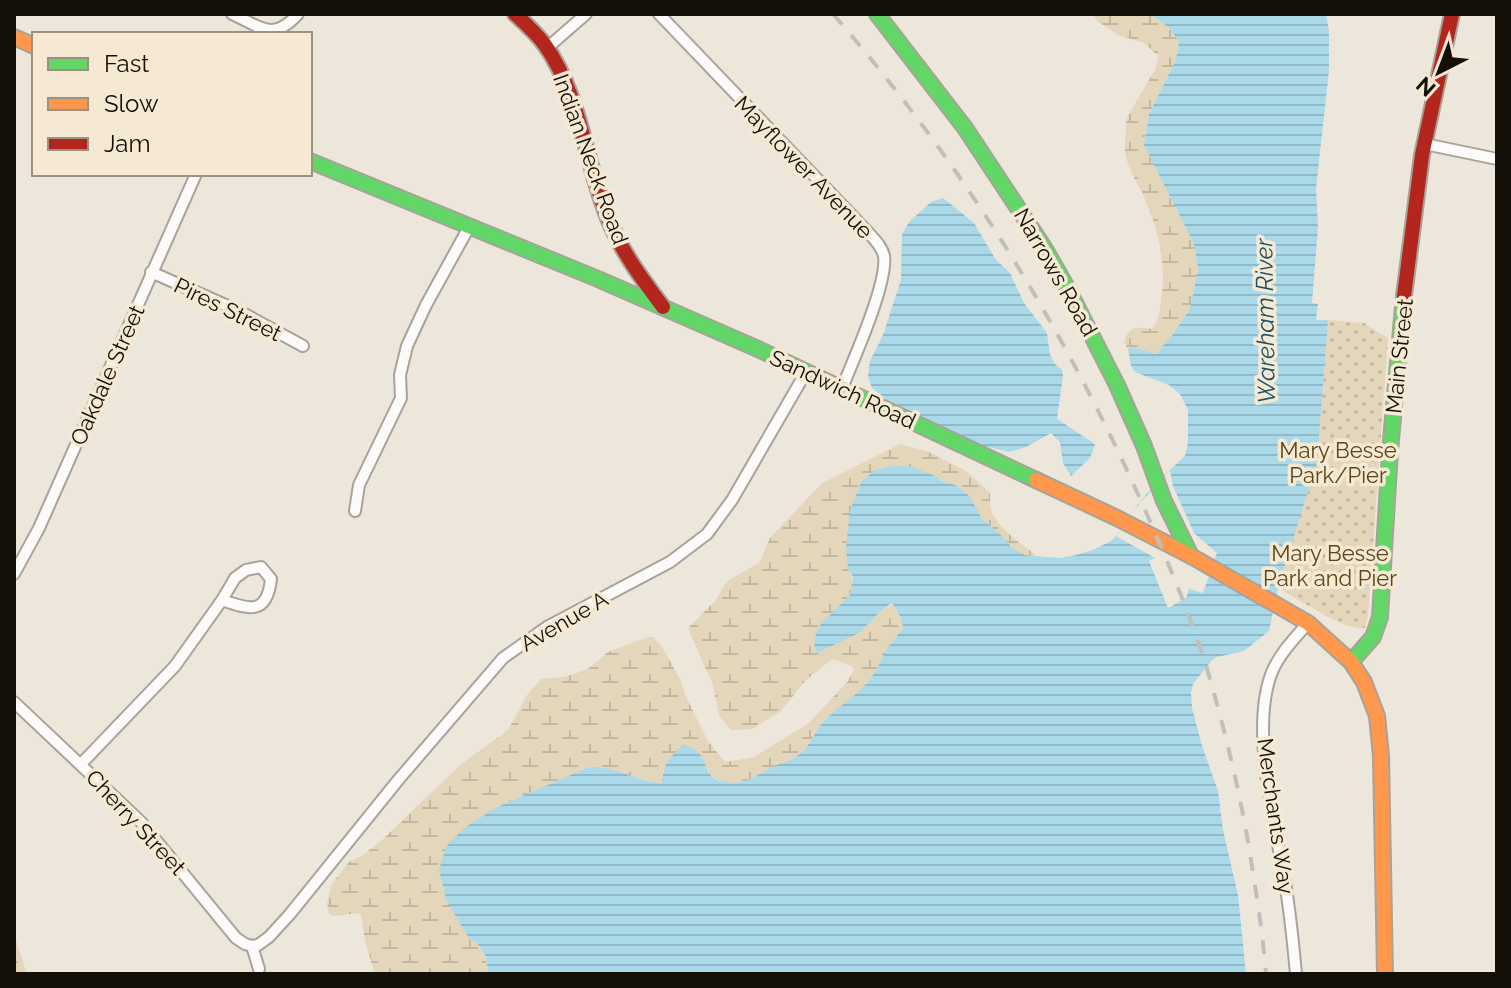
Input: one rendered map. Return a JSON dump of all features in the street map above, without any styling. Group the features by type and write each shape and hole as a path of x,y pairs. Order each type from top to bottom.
{"main road":[{"name":"Indian Neck Road","path":"515,14 547,48 560,71 614,232 630,263 663,308"},
{"name":"Narrows Road","path":"877,14 962,122 1057,269 1125,403 1191,556"},
{"name":"Main Street","path":"1351,662 1378,631 1390,446 1409,255 1420,172 1452,14"},
{"name":"Sandwich Road","path":"312,162 663,308 1101,510 1191,556 1308,623 1351,662"},
{"path":"1351,662 1364,682 1377,716 1381,756 1385,974"}],"street":[{"path":"232,14 270,31 283,27 298,14"},
{"path":"547,48 586,14"},
{"name":"Mayflower Avenue","path":"659,14 866,230 881,250 884,260 879,290 842,388"},
{"path":"1425,144 1497,159"},
{"name":"Oakdale Street","path":"14,574 44,519 195,176"},
{"path":"355,511 359,485 401,398 400,375 411,336 469,227"},
{"name":"Pires Street","path":"151,272 239,311 303,346"},
{"name":"Avenue A","path":"252,946 269,937 290,914 503,658 547,627 670,562 707,534 732,500 806,372"},
{"path":"81,764 175,666 235,578 246,570 261,567 271,579 269,596 262,604 248,609 222,600"},
{"name":"Merchants Way","path":"1296,974 1288,900 1269,785 1263,718 1267,687 1276,664 1308,623"},
{"name":"Cherry Street","path":"14,702 152,834 236,938 252,946"},
{"path":"252,946 259,969"}],"green space":[{"path":"1092,14 1151,14 1169,28 1179,41 1176,60 1149,114 1144,145 1194,244 1198,269 1190,309 1156,354 1134,347 1128,349 1124,342 1131,330 1152,329 1159,316 1163,287 1160,247 1144,197 1129,167 1125,147 1126,119 1156,68 1158,56 1144,43 1118,35 1098,22"},
{"name":"Mary Besse Park and Pier","path":"1328,320 1364,323 1388,338 1365,628 1334,620 1278,588 1291,547 1320,422"},
{"path":"900,444 929,452 966,471 990,493 992,513 1000,525 1036,555 1015,550 983,520 965,492 938,477 848,568 852,586 844,604 854,634 893,604 903,628 869,680 824,721 802,752 759,776 736,783 716,779 706,766 663,770 663,783 607,768 589,767 497,807 464,828 477,943 485,956 489,974 375,974 361,915 329,914 327,903 331,885 349,862 383,839 460,765 508,730 527,695 541,679 565,677 588,669 608,652 653,637 661,645 681,681 708,741 725,762 754,757 809,723 848,681 854,670 852,666 832,659 805,681 781,711 752,729 731,730 719,716 713,685 689,627 716,600 727,581 759,563 770,538 821,484"},
{"path":"15,937 27,974 14,974"}],"water":[{"name":"Wareham River","path":"1151,14 1326,14 1329,31 1329,70 1316,189 1318,227 1312,303 1318,304 1316,320 1328,320 1317,462 1278,588 1269,631 1244,651 1212,660 1193,684 1191,693 1202,746 1218,791 1223,830 1238,895 1246,974 489,974 485,955 469,938 447,902 439,870 446,847 464,828 497,807 589,767 607,768 662,783 668,761 683,745 699,753 715,779 728,783 748,780 800,754 825,720 870,679 903,628 893,604 859,633 819,652 814,647 820,625 850,595 853,577 848,568 846,548 850,511 861,482 874,471 891,466 909,466 958,486 970,497 982,519 1012,548 1025,555 1060,558 1093,550 1111,541 1155,484 1185,456 1188,410 1180,394 1169,385 1135,372 1128,349 1134,347 1156,354 1171,337 1190,309 1198,269 1194,244 1144,145 1149,114 1176,60 1179,41 1169,28"},
{"path":"943,198 974,223 996,260 1010,273 1024,303 1047,333 1050,355 1063,376 1057,419 1095,444 1090,458 1071,476 1063,463 1060,442 1051,433 1010,452 979,445 887,400 872,388 868,376 870,361 883,335 901,280 902,234 909,222 931,202"}],"pier":[{"path":"1170,470 1173,486 1194,533 1217,553 1203,593 1189,589 1186,598 1168,608 1149,561 1155,558 1116,536 1130,514"}],"railway":[{"path":"833,14 922,125 1002,242 1074,364 1137,492 1193,626 1221,719 1247,836 1266,974"}],"traffic: fast":[{"path":"877,14 965,128 1045,249 1117,385 1164,501 1191,556"},
{"path":"312,162 598,279 758,349 1036,480"},
{"path":"1351,662 1373,637 1380,617 1390,451 1404,296"}],"traffic: slow":[{"path":"14,37 32,45"},
{"path":"1036,480 1191,556 1308,623 1351,662 1364,682 1377,716 1381,756 1385,974"}],"traffic: jam":[{"path":"515,14 542,41 557,65 575,107 600,197 613,230 632,264 663,307"},
{"path":"1404,296 1422,155 1452,14"}],"park label":[{"name":"Mary Besse Park/Pier","path":"1338,462"}]}
